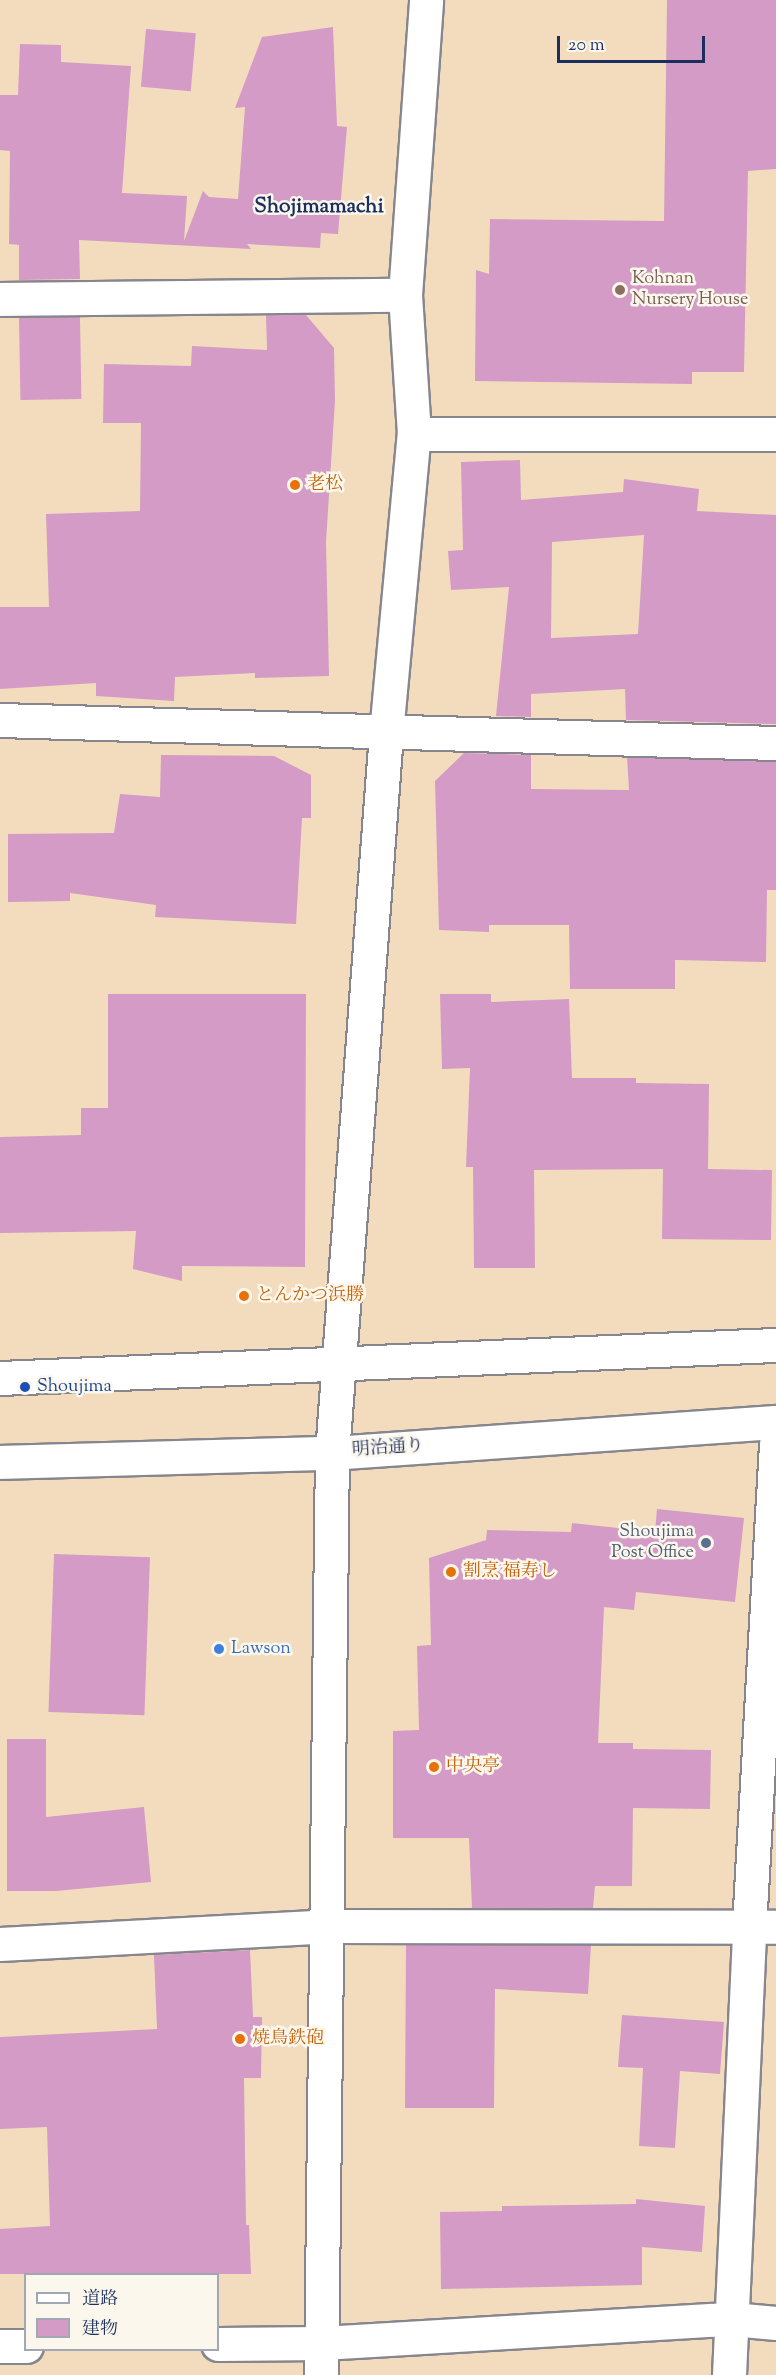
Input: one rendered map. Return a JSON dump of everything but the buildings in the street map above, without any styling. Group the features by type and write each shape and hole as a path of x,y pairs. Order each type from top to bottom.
{"street":[{"path":"321,2375 332,1453 386,733 414,434 405,295 426,0"},
{"path":"0,298 405,295"},
{"path":"414,434 776,434"},
{"path":"0,720 776,743"},
{"path":"0,1378 776,1345"},
{"name":"明治通り","path":"0,1462 332,1453 776,1422"},
{"path":"729,2375 763,1927 776,1445"},
{"path":"0,1944 328,1926 763,1927"},
{"path":"219,2344 322,2343 732,2319 776,2323"},
{"path":"0,2346 24,2346"}],"place":[{"name":"Kohnan Nursery House","path":"620,290"},
{"name":"老松","path":"295,485"},
{"name":"とんかつ浜勝","path":"244,1296"},
{"name":"Shoujima","path":"25,1387"},
{"name":"Shoujima Post Office","path":"706,1543"},
{"name":"割烹 福寿し","path":"451,1572"},
{"name":"Lawson","path":"219,1649"},
{"name":"中央亭","path":"434,1767"},
{"name":"焼鳥鉄砲","path":"240,2039"}],"district":[{"name":"Shojimamachi","path":"319,207"}]}
